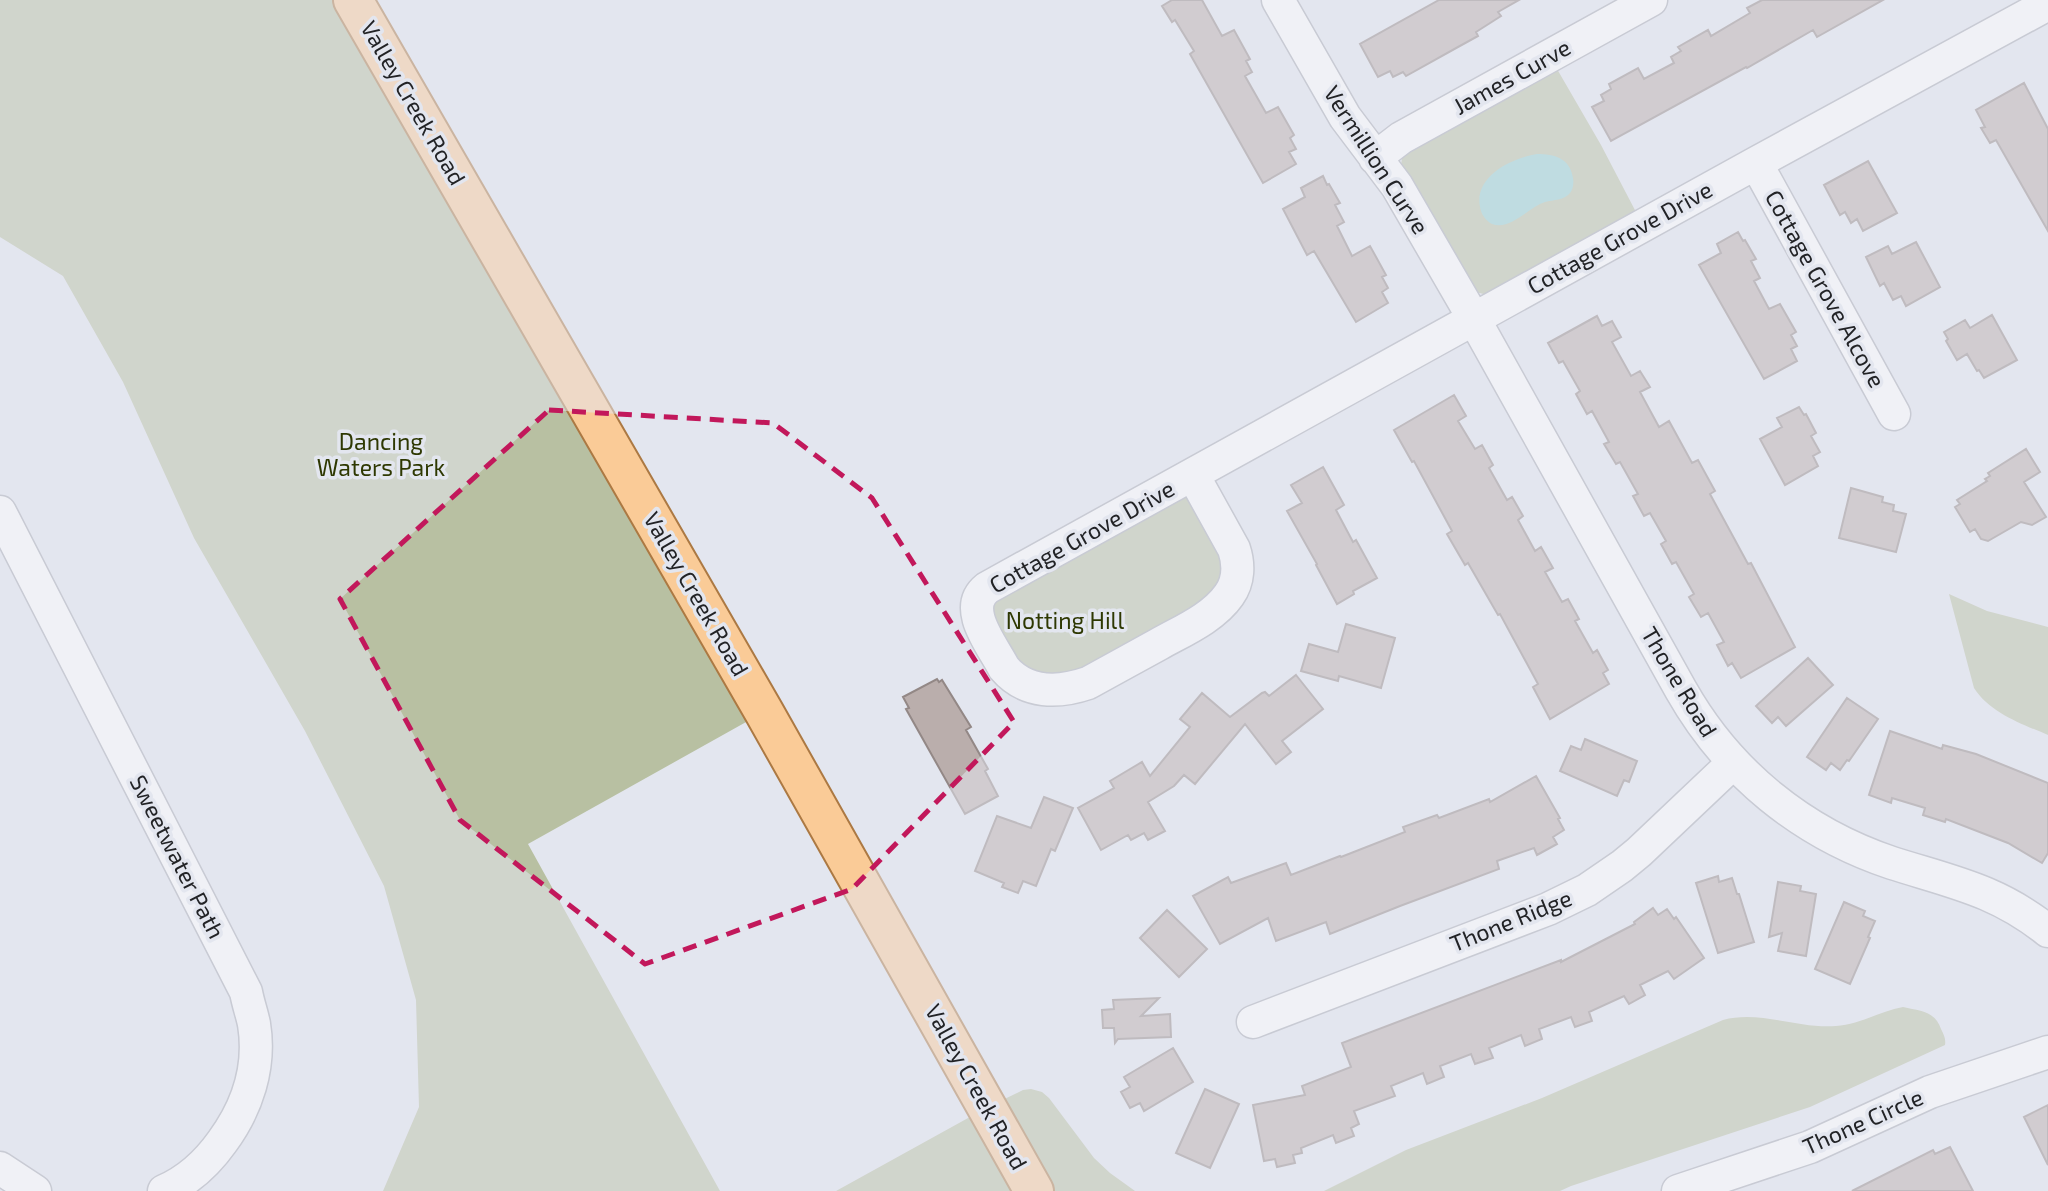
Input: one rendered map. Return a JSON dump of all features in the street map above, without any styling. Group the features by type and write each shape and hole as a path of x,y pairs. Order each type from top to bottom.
{"main road":[{"name":"Valley Creek Road","path":"353,0 764,712 1034,1191"}],"street":[{"name":"Vermillion Curve","path":"1278,0 1341,110 1404,198 1474,319"},
{"name":"James Curve","path":"1375,158 1406,135 1651,0"},
{"name":"Cottage Grove Drive","path":"1193,475 1238,561 1237,574 1229,595 1213,611 1196,622 1075,688 1052,691 1027,685 1009,674 979,621 976,608 982,592 1474,319 1756,163 2046,11"},
{"name":"Cottage Grove Alcove","path":"1756,163 1894,414"},
{"name":"Thone Road","path":"1474,319 1690,706 1733,763 1773,799 1829,836 1892,863 1989,894 2048,931"},
{"name":"Sweetwater Path","path":"0,512 246,992 254,1025 255,1059 250,1091 236,1124 212,1155 179,1185 164,1191"},
{"name":"Thone Ridge","path":"1253,1022 1548,909 1587,890 1639,852 1733,763"},
{"name":"Thone Circle","path":"1678,1191 1818,1144 1930,1092 2048,1052"},
{"path":"0,1168 35,1191"}],"highlighted area":[{"path":"549,410 773,423 872,498 1014,722 852,889 645,964 460,820 340,599"}],"green space":[{"name":"Dancing Waters Park","path":"0,0 353,0 764,712 528,844 720,1191 383,1191 419,1107 416,1000 384,886 305,731 194,538 123,382 63,276 0,237"},
{"path":"1557,69 1637,214 1487,295 1476,292 1401,165 1402,158"},
{"name":"Notting Hill","path":"1193,475 1234,585 1088,683 1027,685 979,597"},
{"path":"1949,594 1987,611 2048,627 2048,735 1998,711 1974,688"},
{"path":"1903,1007 1931,1015 1944,1035 1945,1045 1810,1107 1560,1191 1324,1191 1406,1150 1542,1098 1723,1020 1751,1017 1836,1026"},
{"path":"1023,1090 1042,1092 1049,1098 1094,1158 1135,1191 836,1191 988,1107"}],"shaded area":[{"path":"1537,154 1555,156 1565,162 1573,180 1570,193 1545,202 1506,224 1490,223 1480,207 1483,186 1506,164"}],"building":[{"path":"1172,0 1202,0 1222,36 1234,30 1250,59 1246,61 1252,72 1245,76 1266,113 1278,107 1294,135 1290,138 1296,149 1289,152 1296,164 1263,183 1190,54 1194,51 1175,20 1172,22 1162,6"},
{"path":"1439,0 1519,0 1498,12 1501,16 1476,32 1478,36 1406,76 1403,72 1393,77 1390,71 1378,77 1360,44"},
{"path":"1762,0 1883,0 1817,37 1813,30 1611,141 1592,107 1604,101 1601,95 1611,89 1609,84 1638,68 1644,79 1674,63 1671,57 1681,51 1678,47 1708,30 1711,36 1750,13 1747,8"},
{"path":"2024,83 2048,129 2048,231 1996,140 1990,143 1981,128 1985,127 1976,110"},
{"path":"1868,161 1897,213 1863,231 1857,219 1851,223 1845,212 1840,215 1824,185"},
{"path":"1323,176 1340,203 1335,205 1344,222 1337,226 1352,256 1370,246 1386,275 1382,277 1388,288 1382,292 1388,303 1356,322 1314,251 1307,255 1283,209 1305,197 1301,188"},
{"path":"1738,232 1756,259 1751,261 1760,278 1754,281 1769,309 1780,304 1796,332 1791,335 1797,346 1791,349 1797,361 1764,379 1699,265 1721,253 1717,244"},
{"path":"1916,242 1940,287 1906,306 1901,296 1893,300 1884,283 1880,286 1866,257 1888,246 1892,254"},
{"path":"1992,315 2017,360 1984,378 1967,354 1957,360 1944,332 1965,320 1970,328"},
{"path":"1597,316 1602,326 1612,321 1621,337 1612,342 1631,376 1640,371 1650,387 1640,392 1659,427 1669,421 1692,463 1698,460 1715,491 1710,494 1748,564 1751,563 1795,647 1741,678 1732,663 1728,666 1717,645 1724,642 1708,613 1701,617 1689,597 1694,594 1676,562 1672,564 1661,544 1666,541 1650,513 1644,516 1633,496 1638,494 1620,462 1616,464 1604,444 1609,442 1592,411 1587,414 1576,394 1580,391 1563,361 1559,363 1548,343"},
{"path":"1454,395 1466,416 1458,421 1475,449 1482,445 1493,465 1489,468 1507,500 1512,497 1523,516 1518,520 1535,551 1541,547 1553,568 1545,572 1562,602 1568,599 1579,619 1575,621 1593,653 1597,650 1608,670 1603,673 1609,684 1550,719 1533,687 1538,684 1500,614 1498,615 1468,563 1465,565 1447,534 1452,531 1394,430"},
{"path":"1799,407 1816,433 1811,436 1820,452 1813,456 1818,466 1785,485 1760,439 1782,427 1777,418"},
{"path":"2026,449 2040,472 2024,482 2046,517 2032,525 2021,522 1988,541 1981,539 1975,529 1970,532 1955,507 1960,504 1957,500 1987,481 1985,479 1990,476 1988,473"},
{"path":"1323,467 1344,505 1336,510 1377,578 1353,591 1354,594 1337,604 1287,511 1302,503 1291,485"},
{"path":"1851,488 1883,497 1882,502 1894,505 1893,511 1906,514 1896,552 1839,538"},
{"path":"1346,624 1395,638 1381,688 1339,676 1338,681 1301,671 1309,644 1338,652"},
{"path":"1808,658 1833,685 1786,726 1778,717 1772,723 1756,706"},
{"path":"1296,675 1323,709 1282,741 1291,752 1276,764 1245,724 1195,784 1184,775 1174,786 1148,802 1165,831 1148,840 1144,833 1131,840 1128,835 1101,850 1078,808 1114,788 1110,781 1142,762 1150,776 1190,727 1180,719 1202,693 1230,717 1262,693 1265,692 1269,696"},
{"path":"937,679 939,682 942,680 971,727 966,730 988,769 985,771 998,796 965,814 906,709 909,708 903,697"},
{"path":"1847,698 1878,719 1840,770 1831,763 1826,770 1807,757"},
{"path":"1890,731 1942,749 1943,745 1976,754 2048,783 2048,853 2042,863 2008,843 1946,819 1945,822 1923,815 1925,808 1892,798 1891,803 1869,795"},
{"path":"1585,739 1637,761 1629,782 1624,780 1617,796 1560,771 1571,746 1581,750"},
{"path":"1536,776 1564,830 1553,837 1557,844 1537,855 1534,848 1497,861 1499,869 1330,934 1326,922 1276,941 1268,918 1220,944 1193,896 1228,877 1231,883 1286,863 1291,875 1405,832 1403,827 1437,815 1439,818 1489,799 1490,802"},
{"path":"1044,797 1073,808 1055,851 1051,849 1036,886 1023,881 1018,893 1002,887 1004,883 975,871 997,816 1031,828"},
{"path":"1718,876 1719,882 1732,878 1754,942 1718,953 1696,883"},
{"path":"1778,882 1801,886 1800,891 1816,894 1806,956 1778,951 1782,933 1769,937"},
{"path":"1844,902 1865,911 1863,916 1875,921 1850,984 1815,969"},
{"path":"1653,908 1658,915 1667,909 1674,919 1676,917 1704,958 1674,979 1668,971 1640,985 1645,995 1629,1004 1624,996 1589,1012 1592,1021 1575,1027 1571,1017 1539,1029 1542,1039 1525,1046 1521,1035 1489,1048 1493,1058 1475,1064 1471,1054 1440,1066 1444,1077 1427,1084 1423,1073 1391,1086 1395,1096 1354,1111 1359,1124 1351,1128 1354,1136 1336,1143 1333,1135 1301,1148 1302,1153 1293,1155 1295,1163 1277,1167 1275,1159 1264,1161 1253,1105 1305,1095 1302,1086 1351,1067 1342,1043 1561,962 1635,924 1634,922"},
{"path":"1167,910 1207,949 1179,977 1140,938"},
{"path":"1159,998 1141,1016 1170,1014 1171,1037 1118,1039 1115,1043 1114,1028 1103,1028 1102,1010 1114,1009 1113,1000"},
{"path":"1173,1048 1193,1082 1144,1111 1140,1103 1130,1108 1121,1092 1130,1087 1124,1077"},
{"path":"1205,1089 1239,1104 1210,1168 1176,1153"},
{"path":"2048,1105 2048,1165 2024,1117"},
{"path":"1950,1147 1973,1191 1852,1191 1933,1150 1935,1154"}]}
